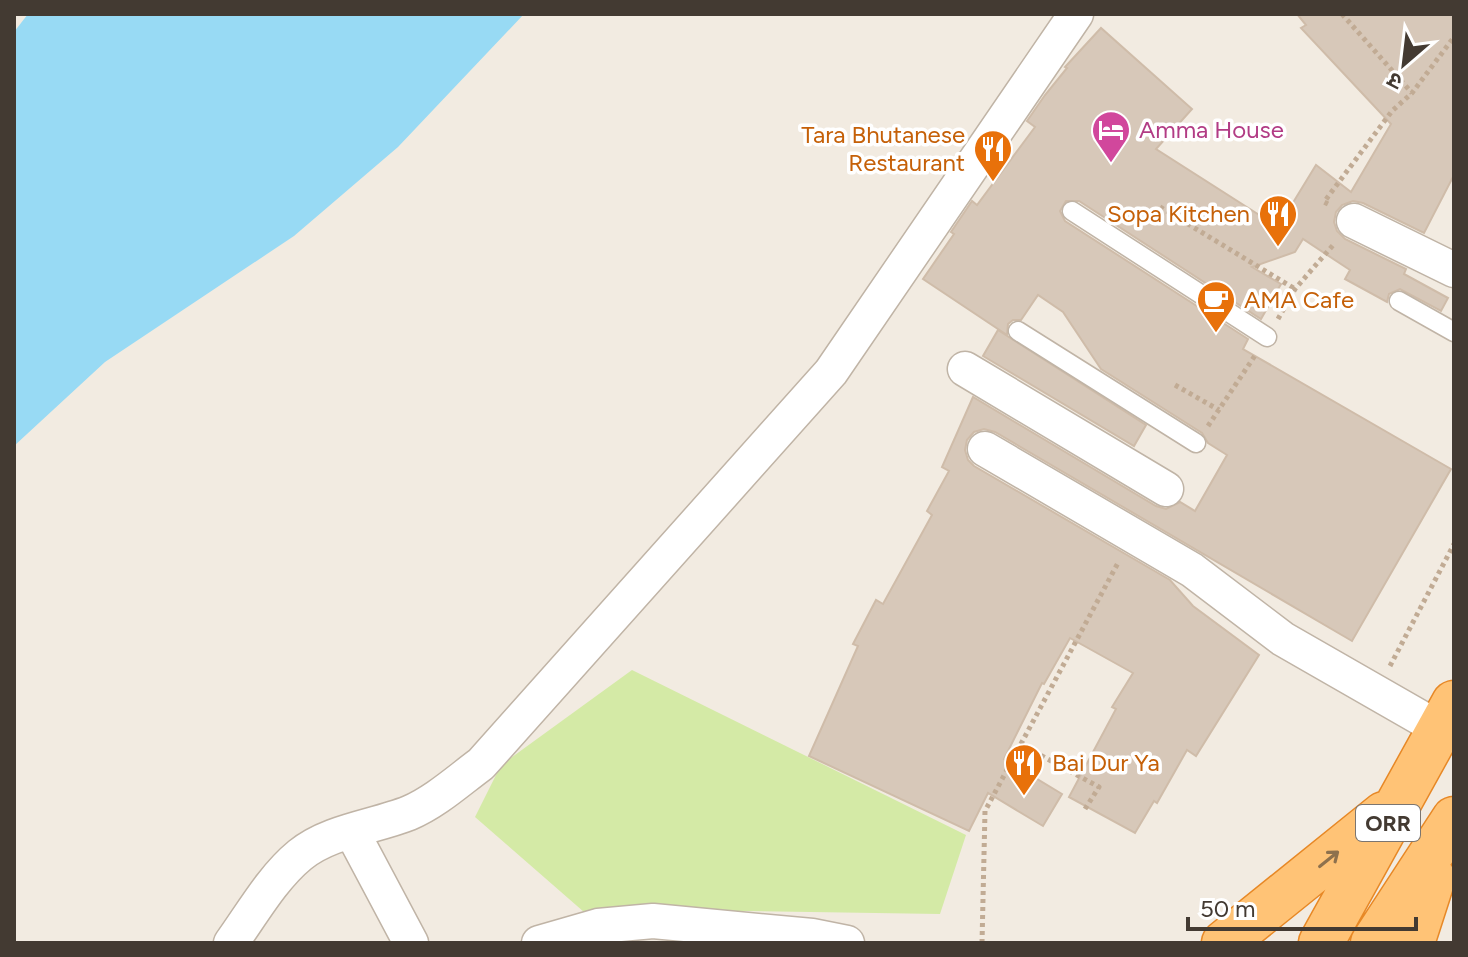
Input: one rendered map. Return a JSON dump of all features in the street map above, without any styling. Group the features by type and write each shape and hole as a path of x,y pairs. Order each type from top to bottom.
{"highway":[{"name":"ORR","path":"1321,943 1447,716"},
{"path":"1224,943 1402,800"},
{"name":"ORR","path":"1373,943 1452,823"},
{"name":"ORR","path":"1412,943 1452,823"}],"street":[{"path":"231,943 283,872 300,855 319,842 412,812 481,764 831,372 1076,14"},
{"path":"1354,221 1454,270"},
{"path":"965,369 1166,489"},
{"path":"985,449 1192,570 1283,639 1376,692 1447,716"},
{"path":"352,832 411,943"},
{"path":"539,943 598,926 653,921 812,936 847,943"}],"lane":[{"path":"1072,211 1267,337"},
{"path":"1399,301 1454,332"},
{"path":"1018,331 1196,443"}],"path":[{"path":"1342,14 1412,93"},
{"path":"1196,443 1267,337 1295,289 1354,221 1324,202 1392,111 1412,93 1454,37"},
{"path":"1160,207 1295,289"},
{"path":"1175,385 1219,410"},
{"path":"982,943 985,811 1132,536"},
{"path":"1376,692 1454,544"},
{"path":"1020,744 1099,787 1085,809"}],"green space":[{"path":"632,670 966,835 940,914 747,911 592,919 475,817 501,765"}],"water":[{"path":"28,14 524,14 398,147 294,236 105,362 14,446 14,32"}],"building":[{"path":"1297,14 1454,14 1454,175 1424,233 1353,201 1342,205 1336,212 1334,222 1345,239 1406,269 1404,274 1448,298 1441,311 1400,289 1389,294 1387,302 1345,279 1350,270 1303,239 1295,252 1252,267 1281,284 1261,319 1079,201 1066,201 1060,211 1065,221 1248,339 1243,349 1451,469 1352,641 995,432 984,429 974,432 967,440 965,450 974,466 1170,580 1193,606 1259,655 1196,756 1187,750 1157,803 1154,801 1135,833 1069,797 1116,709 1112,707 1133,673 1070,638 1042,683 1004,759 1062,794 1043,826 988,793 969,831 809,756 858,646 853,644 876,600 883,604 932,515 927,511 949,471 942,467 973,397 1156,506 1166,509 1180,502 1195,511 1227,455 1208,443 1202,433 1101,369 1063,312 1038,295 1021,320 1008,324 1007,335 923,279 972,201 977,205 1035,127 1027,121 1045,95 1065,67 1101,28 1192,109 1156,149 1275,225 1316,165 1351,192 1391,124 1301,28 1306,25"},
{"path":"998,330 1146,425 1134,446 983,356"}],"place":[{"name":"Amma House","path":"1111,164"},
{"name":"Tara Bhutanese Restaurant","path":"993,183"},
{"name":"Sopa Kitchen","path":"1278,248"},
{"name":"AMA Cafe","path":"1216,334"},
{"name":"Bai Dur Ya","path":"1024,797"}]}
